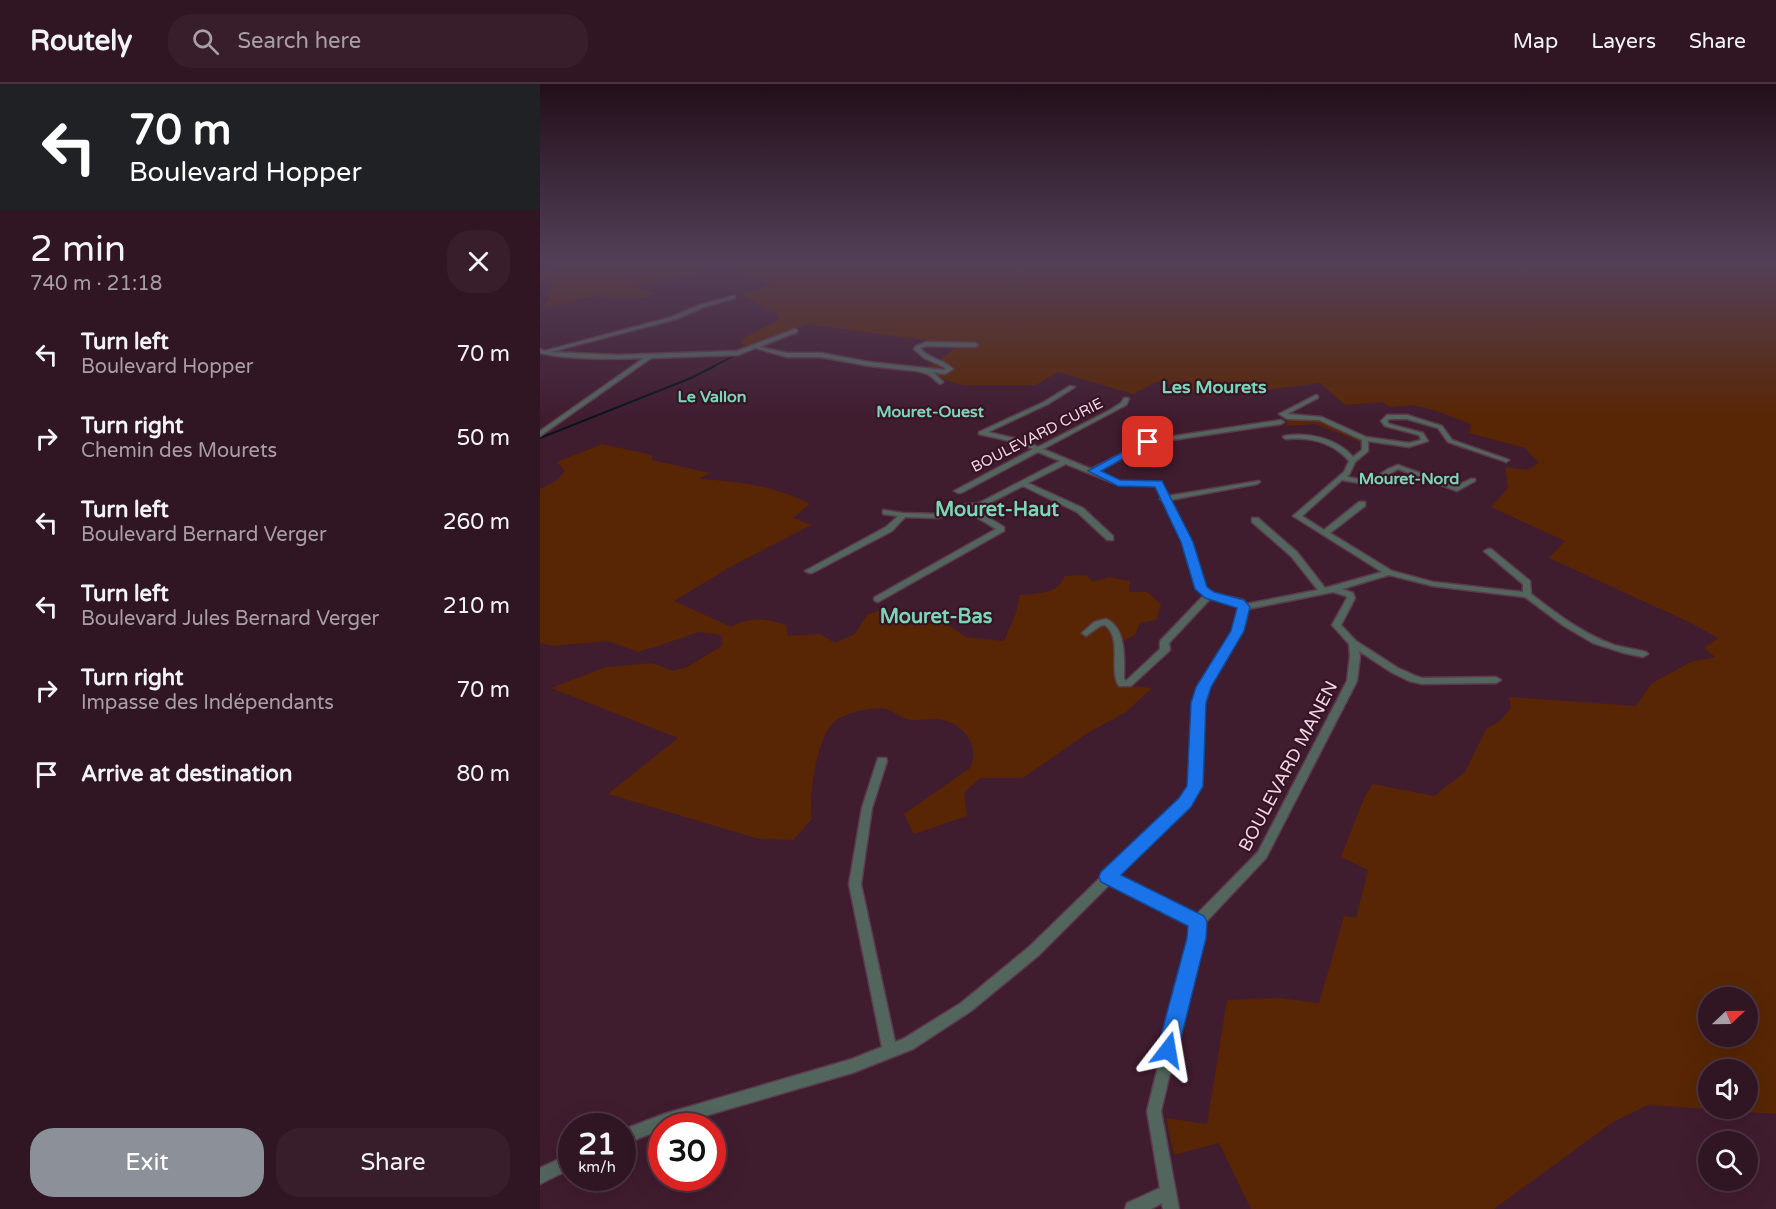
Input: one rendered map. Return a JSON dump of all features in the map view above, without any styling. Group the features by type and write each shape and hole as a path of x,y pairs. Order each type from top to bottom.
{"street":[{"path":"541,352 682,314"},
{"path":"541,352 602,357 738,352 795,332"},
{"path":"754,348 787,355 821,355 869,364 939,372 950,369 946,365 922,356 917,349 922,345 975,345"},
{"path":"540,434 649,357"},
{"path":"918,369 930,374 940,382"},
{"path":"1072,387 1046,403 981,433 1016,440 1118,483 1154,482 1159,484 1164,499 1187,542 1201,589 1209,595 1235,600 1244,607 1329,590 1389,573"},
{"path":"1316,397 1282,414 1287,417 1320,418 1365,439 1372,438 1409,445 1425,441 1421,434 1390,426 1384,421 1391,416 1404,416 1443,428 1448,440 1454,443 1506,460"},
{"name":"BOULEVARD CURIE","path":"958,491 1115,410 1124,404 1126,399"},
{"path":"1093,471 1150,441 1281,422"},
{"path":"1286,437 1301,436 1335,446 1348,455 1352,461"},
{"path":"1365,439 1365,451 1352,461 1347,473 1297,514 1300,519 1326,532 1389,573 1439,584 1527,595 1583,635 1629,653 1642,654"},
{"path":"878,599 1001,529 971,510 1066,460"},
{"path":"1340,478 1371,483 1398,467 1457,489 1473,480"},
{"path":"1164,499 1257,482"},
{"path":"1022,483 1080,510 1110,538"},
{"path":"1326,532 1362,504"},
{"path":"886,512 938,516 978,505"},
{"path":"809,571 889,529 903,515"},
{"path":"1255,520 1294,554 1329,590 1350,595 1351,598 1336,625 1353,643 1401,675 1412,679 1496,680"},
{"path":"1488,551 1527,583 1527,595"},
{"path":"1086,633 1097,623 1106,621 1112,625 1117,633 1119,679 1122,684 1128,684 1159,657 1165,650 1164,642 1209,595"},
{"path":"636,1132 664,1121 852,1066 908,1044 966,1007 1034,951 1185,802 1195,786 1199,703 1204,687 1238,631 1244,607"},
{"name":"BOULEVARD MANEN","path":"1198,922 1262,855 1352,681 1355,656 1353,643"},
{"path":"882,761 867,808 855,884 890,1050"},
{"path":"1108,877 1198,922 1197,938 1154,1111 1171,1209"},
{"path":"540,1176 558,1167"},
{"path":"1133,1209 1167,1193"}],"shaded area":[{"path":"778,314 1776,314 1776,1114 1758,1113 1758,1059 1698,1059 1698,1109 1648,1105 1613,1122 1494,1209 1251,1209 1219,1143 1174,1155 1166,1118 1207,1124 1227,1000 1279,998 1319,1003 1344,916 1356,918 1368,870 1341,857 1364,798 1373,784 1434,796 1465,772 1486,729 1499,722 1511,708 1509,697 1636,706 1652,683 1691,662 1715,657 1704,648 1718,638 1691,623 1549,558 1565,541 1491,507 1508,488 1505,467 1527,470 1539,463 1525,448 1469,433 1471,424 1431,409 1412,405 1391,407 1381,402 1345,405 1320,383 1207,397 1158,381 1133,394 1058,372 1036,385 963,385 920,373 960,345 807,324 753,347 741,344 744,338 779,319"},
{"path":"1295,418 1317,419 1358,437 1361,442 1315,424 1274,427 1287,425 1287,422"},
{"path":"602,444 652,455 652,460 710,473 699,479 756,485 810,504 793,518 811,525 732,566 674,601 731,627 751,620 772,621 786,625 788,636 820,634 835,643 855,634 867,615 884,609 912,624 940,619 966,637 1004,641 1016,613 1020,595 1052,590 1062,582 1065,576 1086,575 1093,582 1109,577 1130,581 1129,592 1147,592 1161,604 1156,620 1140,623 1135,635 1123,641 1125,670 1121,685 1152,688 1126,712 1086,734 1023,778 980,778 964,793 967,816 914,834 904,814 970,768 973,760 972,745 964,732 951,723 939,719 911,720 886,709 851,713 838,719 827,731 815,768 811,797 812,819 793,840 759,839 608,794 678,738 551,688 606,667 652,663 673,671 687,667 722,646 721,635 699,632 639,652 607,641 553,646 540,643 540,489 557,480 565,471 557,462"}],"waterway":[{"path":"712,367 738,354"},
{"path":"540,438 691,378 715,366"}],"district":[{"name":"Les Mourets","path":"1214,387"},
{"name":"Le Vallon","path":"712,397"},
{"name":"Mouret-Ouest","path":"930,412"},
{"name":"Mouret-Nord","path":"1409,479"},
{"name":"Mouret-Haut","path":"997,510"},
{"name":"Mouret-Bas","path":"936,617"}],"route":[{"path":"1148,442 1093,471 1118,483 1154,482 1159,484 1164,499 1187,542 1201,589 1209,595 1240,602 1244,607 1238,631 1204,687 1199,703 1195,786 1185,802 1108,877 1198,922 1197,938 1168,1050"}]}
